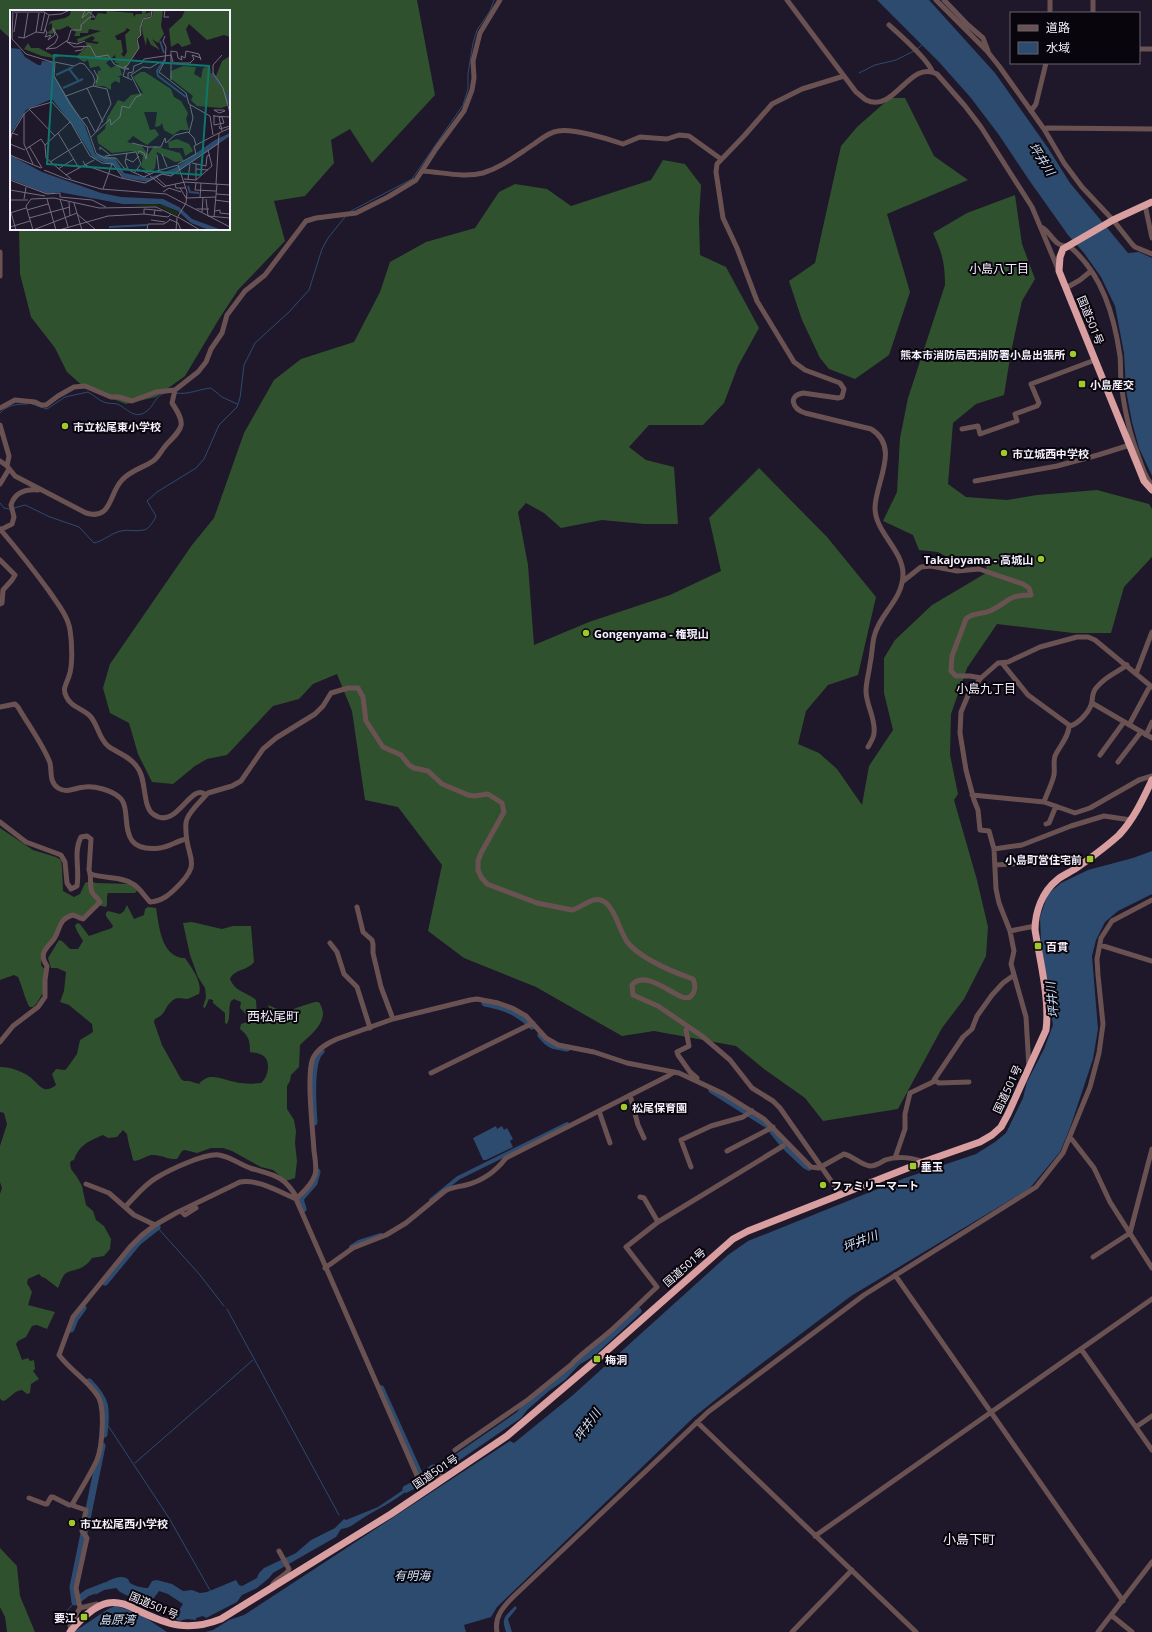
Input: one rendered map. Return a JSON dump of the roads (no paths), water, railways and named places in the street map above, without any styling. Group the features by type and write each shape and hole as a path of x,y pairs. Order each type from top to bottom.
{"highway":[{"path":"1059,271 1061,252 1070,245 1112,221 1149,204"},
{"name":"国道501号","path":"1059,271 1144,480 1152,490"},
{"name":"国道501号","path":"70,1631 99,1606 108,1603 121,1603 172,1625 187,1628 205,1626 221,1619 273,1588 445,1478 507,1436 594,1362 733,1239 748,1231 923,1162 961,1150 992,1135 1001,1126 1008,1114 1046,1030 1047,1020 1035,926 1037,910 1049,888 1056,881 1086,862 1112,841 1131,820 1152,780"}],"street":[{"path":"0,408 15,400 35,402 41,405 46,405 74,387 85,386 111,397 120,397 132,401 156,392 175,390 198,372 206,362 211,349 222,333 227,315 245,291 265,275 306,221 316,218 356,213 412,184 416,180 464,111 472,90 474,78 473,61 480,33 500,0"},
{"path":"787,0 844,76 866,100 875,102 887,99 916,75 932,71"},
{"path":"936,0 990,54 1031,111 1064,163 1090,197 1135,247 1152,254"},
{"path":"944,0 983,38 990,54"},
{"path":"1050,0 1050,12"},
{"path":"1093,0 1093,12"},
{"path":"889,24 914,48 929,65 932,71 937,74 949,87 981,127 1032,207 1059,271"},
{"path":"1140,49 1152,49"},
{"path":"1031,111 1036,104 1046,64"},
{"path":"844,76 802,89 772,104 744,136 721,159 717,164 716,172 722,213 738,248 757,302 794,362 805,370 840,383 844,389 842,397 838,398 803,393 798,394 793,400 794,404 800,411 805,413 872,429 880,434 884,443 884,467 875,506 878,521 891,543 903,576 893,605 877,628 874,638 866,693 874,734 868,747"},
{"path":"1047,128 1152,129"},
{"path":"422,171 459,175 481,173 498,167 546,136 557,131 573,131 597,138 604,137 623,144 640,137 667,139 679,135 689,136 721,159"},
{"path":"1149,204 1152,238"},
{"path":"1042,228 1054,242 1063,246 1070,245 1077,253 1091,271 1112,312 1119,350 1122,389 1130,432 1146,475 1152,485"},
{"path":"0,252 0,276"},
{"path":"1066,288 1080,280 1091,271"},
{"path":"962,428 978,426 980,434 1017,421 1015,414 1037,406 1039,403 1031,384 1095,360"},
{"path":"0,461 8,467 15,476 41,491 86,513 96,515 103,512 108,506 121,481 130,473 154,460 180,431 182,427 182,418 172,403 175,390"},
{"path":"0,425 8,451 8,467 0,484"},
{"path":"975,481 1057,466 1130,445"},
{"path":"41,491 28,490 19,493 12,502 14,517 12,524 0,530 24,557 67,618 71,631 71,667 64,689 67,698 71,703 89,715 108,746 131,760 137,766 141,773 147,803 152,814 162,818 172,816 177,813 192,796 199,792 206,795"},
{"path":"0,560 15,575 3,590 2,602 0,604"},
{"path":"902,582 921,567 931,566 957,571 979,569 1023,584 1029,588 1031,595 1017,595 990,610 970,615 966,620 952,656 950,663 951,671 956,676 981,678"},
{"path":"1136,674 1152,632"},
{"path":"1029,1068 1026,1017 1011,964 1014,951 1010,931 999,903 994,849 989,831 980,830 978,810 972,795 962,752 960,724 964,702 969,693 993,665 1008,662 1047,645 1077,637 1088,637 1103,645 1151,687 1127,723 1100,755"},
{"path":"1002,663 1028,695 1070,726"},
{"path":"1044,802 1054,775 1054,762 1056,754 1070,726 1074,725 1083,717 1092,703 1093,693 1096,687 1108,675 1127,665"},
{"path":"91,874 99,877 125,880 134,884 150,902 158,902 168,896 181,883 191,869 192,860 186,839 187,818 206,795 240,782 263,749 276,738 315,714 323,706 331,693 348,688 358,688 362,697 366,721 383,748 401,755 409,765 414,768 428,771 442,784 468,795 474,796 488,794 502,803 504,812 481,852 478,861 478,870 481,877 487,884 537,903 572,910 578,909 598,899 604,901 610,908 627,942 632,948 665,968 692,979 695,984 693,994 689,997 683,998 664,987 643,979 632,985 633,995 658,1006 702,1036 730,1060 752,1088 773,1101 780,1108 822,1166 840,1195"},
{"path":"1092,703 1152,738"},
{"path":"0,707 15,704 18,707 50,763 52,778 58,788 63,791 95,786 120,798 124,804 127,830 137,844 149,848 161,848 186,839"},
{"path":"1118,762 1144,734 1152,722"},
{"path":"972,795 1044,802 1075,813 1103,801 1138,780 1152,776"},
{"path":"1046,824 1049,823 1056,806"},
{"path":"994,849 1022,845 1071,826 1104,816 1131,820"},
{"path":"0,822 26,842 61,855 65,862 66,883 71,889 76,886 78,879 76,849 81,837 87,836 91,839 89,870 91,874 92,893 100,902 83,919 72,916 64,920 59,925 55,938 45,950 43,957 43,961 47,966 45,998 38,1007 13,1026 0,1042"},
{"path":"995,865 1067,860 1086,862"},
{"path":"497,1632 495,1623 497,1618 504,1606 513,1596 708,1412 834,1316 895,1275 1036,1187 1063,1153 1090,1087 1099,1053 1103,1033 1097,959 1101,938 1112,922 1152,900"},
{"path":"357,907 363,932 372,940 380,987 392,1019"},
{"path":"1010,931 1035,926"},
{"path":"330,943 337,952 344,974 357,987 370,1028"},
{"path":"1100,945 1152,961"},
{"path":"935,1081 935,1077 963,1037 972,1029 977,1016 992,995 1003,982 1014,975"},
{"path":"296,1198 311,1183 316,1172 311,1072 314,1057 322,1047 328,1043 392,1019 477,999 498,1003 512,1008 526,1016 546,1038 558,1045 594,1052 627,1063 674,1072 697,1080 724,1094 750,1113 764,1119 771,1129 811,1167 815,1168 822,1166 844,1154 867,1165 877,1165 886,1160 895,1158 913,1158 923,1162"},
{"path":"431,1073 532,1024"},
{"path":"686,1030 689,1046 677,1052 697,1080"},
{"path":"327,1267 357,1246 386,1235 406,1223 444,1190 466,1185 482,1178 495,1171 506,1158 630,1096 674,1072"},
{"path":"895,1158 905,1129 905,1114 910,1093 935,1081 939,1083 969,1082"},
{"path":"630,1096 638,1125 644,1138"},
{"path":"599,1111 610,1143"},
{"path":"691,1167 681,1140 711,1126 750,1113"},
{"path":"727,1151 771,1129"},
{"path":"1070,1137 1094,1168 1110,1202 1152,1268"},
{"path":"455,1450 529,1399 572,1364 574,1359 581,1356 609,1332 657,1287 626,1247 658,1222 783,1146"},
{"path":"1093,1257 1130,1233 1152,1149"},
{"path":"125,1207 157,1177 179,1166 210,1155 229,1158 243,1166 279,1176 285,1181 296,1198 327,1267 421,1484 427,1484 441,1476 445,1478"},
{"path":"73,1505 97,1459 103,1407 98,1395 64,1362 59,1355 73,1317 130,1247 155,1225 181,1211 245,1182 260,1184 296,1198"},
{"path":"86,1184 109,1193 134,1215 155,1225"},
{"path":"640,1197 644,1198 658,1222"},
{"path":"181,1211 185,1215 196,1208"},
{"path":"895,1275 1123,1600"},
{"path":"815,1536 1152,1299"},
{"path":"1081,1348 1152,1450"},
{"path":"1136,1427 1152,1416"},
{"path":"697,1422 916,1632"},
{"path":"29,1498 47,1504 51,1497 53,1497 69,1505 86,1510 82,1531 87,1538 76,1592 80,1606 70,1625 70,1631"},
{"path":"273,1588 275,1580 288,1572 288,1567 280,1554"},
{"path":"1098,1632 1152,1562"},
{"path":"792,1632 852,1570"},
{"path":"80,1606 97,1604 99,1606"},
{"path":"1112,1615 1132,1632"}],"water":[{"name":"坪井川","path":"877,0 929,0 995,73 1048,148 1070,183 1128,253 1139,252 1152,258 1152,476 1139,448 1132,422 1126,390 1124,353 1115,306 1101,277 1084,253 1068,235 999,135 971,98 939,62"},
{"path":"1152,851 1152,894 1118,911 1105,922 1096,940 1092,956 1098,1029 1093,1059 1070,1128 1060,1152 1030,1188 851,1296 744,1377 694,1417 497,1607 491,1617 464,1625 466,1632 205,1632 213,1630 229,1620 244,1615 510,1441 514,1443 573,1395 728,1255 748,1241 905,1178 976,1154 1006,1133 1023,1098 1027,1082 1044,1049 1053,1025 1041,941 1040,917 1048,894 1061,883 1088,870 1133,858"},
{"path":"496,1126 497,1129 502,1126 504,1130 507,1128 513,1139 510,1141 513,1147 483,1160 473,1138"},
{"path":"412,1484 413,1486 395,1499 350,1526 341,1529 336,1537 273,1573 257,1588 242,1595 237,1602 206,1618 203,1616 196,1618 196,1620 187,1619 179,1621 175,1619 181,1612 179,1610 183,1604 168,1594 159,1591 148,1606 120,1592 116,1588 104,1590 95,1595 97,1590 96,1588 118,1577 126,1578 130,1583 136,1586 148,1588 152,1581 157,1580 172,1584 183,1591 192,1590 200,1593 207,1592 236,1580 239,1585 242,1586 257,1578 259,1573 264,1568 296,1553 311,1540 335,1528 344,1519 346,1520 378,1507"},
{"name":"島原湾","path":"115,1606 137,1612 167,1632 74,1632 108,1609"},
{"path":"515,1606 517,1608 508,1619 512,1632 506,1632 504,1620 506,1615"}],"waterway":[{"path":"351,211 412,179 463,105 468,89 468,74 473,43 477,30 490,11 494,0"},
{"path":"917,49 922,45"},
{"path":"859,73 875,65 896,60 914,51"},
{"path":"14,508 25,505 50,517 79,527 94,543 121,531 141,531 148,528 156,516 147,501 157,492 196,468 204,459 219,425 237,407 240,398 244,365 255,343 289,312 309,290 322,249 328,238 345,217"},
{"path":"176,393 185,393 211,388 222,397 237,404"},
{"path":"32,404 47,409 65,397 88,392 102,401 117,404 131,413 139,415 148,410 157,398 165,393"},
{"path":"0,413 6,408 20,404 27,404"},
{"path":"0,503 4,508 9,509"},
{"path":"485,1003 510,1010 522,1017 532,1026"},
{"path":"541,1035 552,1045 567,1048"},
{"path":"314,1122 313,1074 317,1056 321,1051"},
{"path":"712,1090 768,1125 784,1145"},
{"path":"431,1200 458,1178 567,1124"},
{"path":"787,1148 809,1167"},
{"path":"303,1209 300,1199 314,1183 317,1172"},
{"path":"157,1227 200,1275 224,1306"},
{"path":"105,1282 138,1242 157,1227"},
{"path":"351,1247 359,1242 381,1235"},
{"path":"71,1329 75,1319 83,1308"},
{"path":"227,1309 339,1515"},
{"path":"406,1489 418,1483 421,1478 433,1468 439,1468 455,1459 519,1415 525,1407 547,1388 563,1377 577,1362 592,1353 638,1311"},
{"path":"135,1463 253,1360"},
{"path":"89,1382 99,1394 104,1405 104,1434"},
{"path":"381,1389 421,1478"},
{"path":"105,1421 169,1518 211,1592"},
{"path":"102,1446 73,1587 75,1602 87,1593 105,1586"},
{"path":"54,1625 75,1602"}],"place":[{"name":"熊本市消防局西消防署小島出張所","path":"1073,354"},
{"name":"小島産交","path":"1082,384"},
{"name":"市立松尾東小学校","path":"65,426"},
{"name":"市立城西中学校","path":"1004,453"},
{"name":"Takajoyama - 高城山","path":"1041,559"},
{"name":"Gongenyama - 権現山","path":"586,633"},
{"name":"小島町営住宅前","path":"1090,859"},
{"name":"百貫","path":"1038,946"},
{"name":"松尾保育園","path":"624,1107"},
{"name":"垂玉","path":"913,1166"},
{"name":"ファミリーマート","path":"823,1185"},
{"name":"梅洞","path":"597,1359"},
{"name":"市立松尾西小学校","path":"72,1523"},
{"name":"要江","path":"84,1617"}],"district":[{"name":"小島八丁目","path":"999,268"},
{"name":"小島九丁目","path":"986,688"},
{"name":"西松尾町","path":"273,1016"},
{"name":"小島下町","path":"969,1539"}],"water label":[{"name":"有明海","path":"412,1575"}]}
